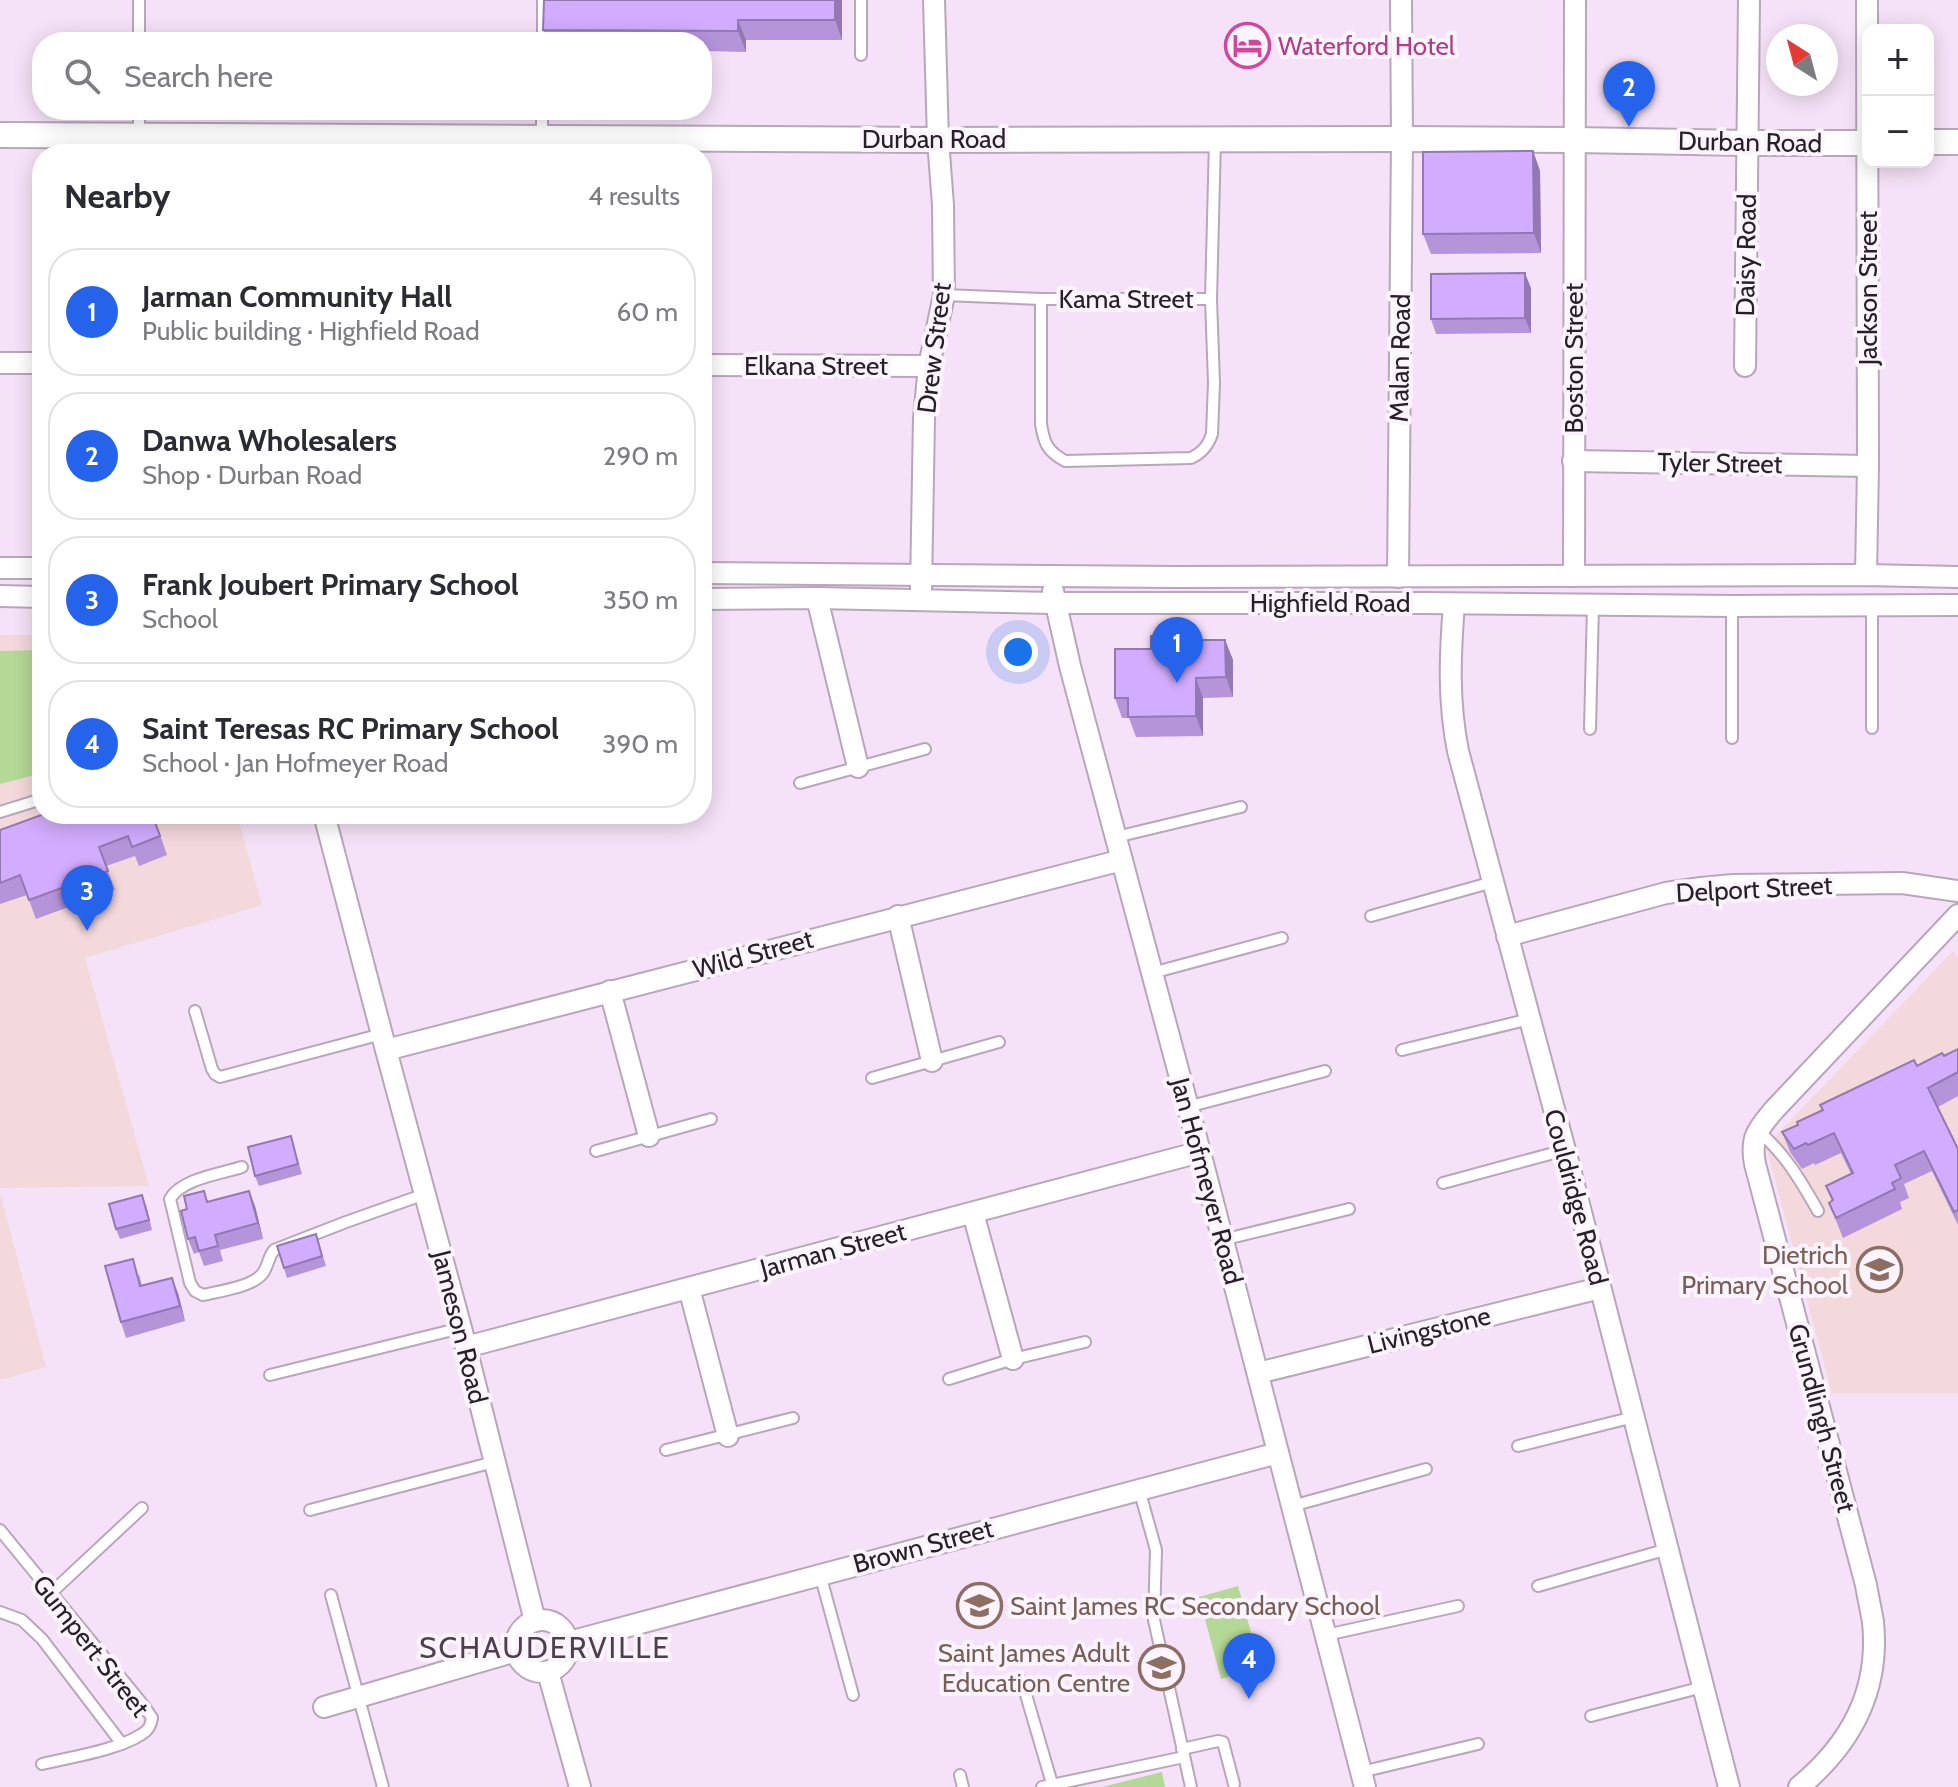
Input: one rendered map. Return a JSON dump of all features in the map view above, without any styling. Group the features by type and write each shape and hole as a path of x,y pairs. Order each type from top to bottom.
{"street":[{"name":"Drew Street","path":"921,601 923,431 929,366 944,295 934,0"},
{"name":"Malan Road","path":"1398,577 1401,0"},
{"name":"Boston Street","path":"1574,576 1575,0"},
{"name":"Daisy Road","path":"1745,366 1749,0"},
{"name":"Jackson Street","path":"1867,0 1868,96"},
{"name":"Durban Road","path":"0,135 1862,143"},
{"path":"1934,142 1958,142"},
{"name":"Jackson Street","path":"1866,575 1868,168"},
{"path":"0,363 32,363"},
{"name":"Elkana Street","path":"712,365 929,366"},
{"name":"Tyler Street","path":"1573,461 1868,466"},
{"path":"0,568 32,568"},
{"name":"Highfield Road","path":"712,573 1958,577"},
{"name":"Jan Hofmeyer Road","path":"1050,575 1363,1780"},
{"path":"0,596 32,597"},
{"path":"817,598 858,767"},
{"name":"Highfield Road","path":"712,599 1055,603 1958,605"},
{"name":"Couldridge Road","path":"1454,604 1450,679 1458,751 1565,1150 1729,1787"},
{"name":"Jameson Road","path":"327,824 464,1337 535,1621"},
{"name":"Wild Street","path":"384,1042 610,991 1122,860"},
{"name":"Delport Street","path":"1507,936 1651,897 1701,888 1902,883 1958,891"},
{"path":"1757,1130 1958,915"},
{"path":"898,916 932,1061"},
{"path":"610,991 649,1136"},
{"name":"Grundlingh Street","path":"1757,1130 1752,1152 1866,1585 1873,1622 1872,1671 1864,1703 1851,1731 1834,1754 1799,1787"},
{"name":"Jarman Street","path":"464,1337 689,1288 1200,1152"},
{"path":"973,1213 1013,1359"},
{"path":"689,1288 728,1436"},
{"name":"Livingstone","path":"1258,1373 1600,1288"},
{"name":"Brown Street","path":"569,1642 1278,1453"},
{"path":"535,1621 552,1621 566,1633 569,1642 562,1664 548,1672 539,1673 524,1666 516,1651 518,1636 535,1621"},
{"path":"324,1707 516,1651"},
{"path":"548,1672 580,1787"}],"lane":[{"path":"139,0 139,32"},
{"path":"543,0 543,32"},
{"path":"861,0 861,55"},
{"path":"139,120 139,136"},
{"path":"542,120 542,138"},
{"name":"Kama Street","path":"1041,299 1042,432 1053,454 1065,461 1191,458 1205,448 1212,434 1215,138"},
{"name":"Kama Street","path":"944,295 1041,299 1211,299"},
{"path":"1590,729 1593,605"},
{"path":"1872,605 1872,728"},
{"path":"1732,606 1732,738"},
{"path":"800,783 925,749"},
{"path":"0,812 32,802"},
{"path":"1116,837 1241,807"},
{"path":"1371,916 1493,882"},
{"path":"1152,973 1282,938"},
{"path":"195,1011 212,1069 220,1077 384,1042"},
{"path":"1402,1050 1530,1019"},
{"path":"872,1078 999,1042"},
{"path":"1187,1107 1325,1071"},
{"path":"596,1151 711,1119"},
{"path":"1757,1130 1776,1148 1802,1182 1818,1211"},
{"path":"1443,1183 1565,1150"},
{"path":"242,1167 184,1185 170,1199 190,1283 195,1291 203,1295 249,1284 261,1276 274,1250 425,1194"},
{"path":"1222,1240 1349,1209"},
{"path":"270,1375 464,1337"},
{"path":"949,1379 1013,1359 1085,1342"},
{"path":"1518,1446 1634,1417"},
{"path":"666,1450 793,1418"},
{"path":"310,1510 494,1462"},
{"path":"1292,1506 1426,1469"},
{"path":"1139,1489 1155,1540 1154,1620 1191,1787"},
{"path":"51,1593 142,1508"},
{"name":"Gumpert Street","path":"0,1530 152,1718 152,1724 145,1733 122,1744"},
{"path":"1538,1586 1668,1549"},
{"path":"820,1574 853,1695"},
{"path":"331,1595 383,1787"},
{"path":"1326,1635 1458,1606"},
{"path":"0,1612 22,1620 42,1639 122,1744 42,1764"},
{"path":"1022,1681 1049,1786 1183,1753 1218,1741 1223,1742 1234,1784"},
{"path":"1591,1716 1703,1687"},
{"path":"1363,1780 1478,1744"},
{"path":"960,1775 963,1787"}],"shaded area":[{"path":"0,635 32,635 32,824 240,824 262,905 85,958 149,1186 0,1188"},
{"name":"Dietrich Primary School","path":"1953,951 1958,959 1958,1393 1832,1393 1766,1146"},
{"path":"0,1193 46,1367 0,1380"}],"green space":[{"path":"32,650 32,776 0,784 0,651"},
{"path":"1238,1586 1261,1668 1221,1679 1199,1597"},
{"path":"1162,1772 1165,1787 1102,1787"}],"building":[{"path":"544,0 835,0 835,20 738,20 738,31 543,30"},
{"path":"1533,151 1534,233 1423,234 1423,152"},
{"path":"1525,273 1525,318 1431,319 1431,274"},
{"path":"1151,636 1225,640 1226,677 1196,678 1196,716 1128,717 1128,698 1115,698 1115,649 1151,649"},
{"path":"32,818 32,824 156,824 160,836 132,847 128,836 99,847 108,871 29,900 20,875 0,883 0,830"},
{"path":"1958,1049 1958,1072 1928,1088 1958,1149 1958,1210 1954,1212 1924,1151 1895,1165 1901,1178 1892,1183 1895,1189 1836,1218 1829,1203 1833,1200 1826,1186 1853,1173 1834,1133 1794,1149 1782,1132 1823,1110 1820,1105 1914,1060 1917,1066 1942,1053 1944,1056"},
{"path":"291,1136 298,1164 255,1176 248,1147"},
{"path":"204,1191 207,1202 249,1191 258,1223 215,1235 218,1246 199,1251 195,1237 188,1239 181,1211 187,1209 184,1196"},
{"path":"142,1195 149,1220 116,1229 109,1204"},
{"path":"316,1234 322,1256 284,1268 277,1246"},
{"path":"133,1259 140,1286 172,1278 180,1306 121,1322 105,1266"}],"place":[{"name":"Waterford Hotel","path":"1247,46"},
{"name":"Danwa Wholesalers","path":"1629,127"},
{"name":"Jarman Community Hall","path":"1177,683"},
{"name":"Frank Joubert Primary School","path":"87,931"},
{"name":"Dietrich Primary School","path":"1879,1270"},
{"name":"Saint James RC Secondary School","path":"979,1606"},
{"name":"Saint James Adult Education Centre","path":"1161,1668"},
{"name":"Saint Teresas RC Primary School","path":"1249,1699"}],"district":[{"name":"SCHAUDERVILLE","path":"545,1648"}]}
